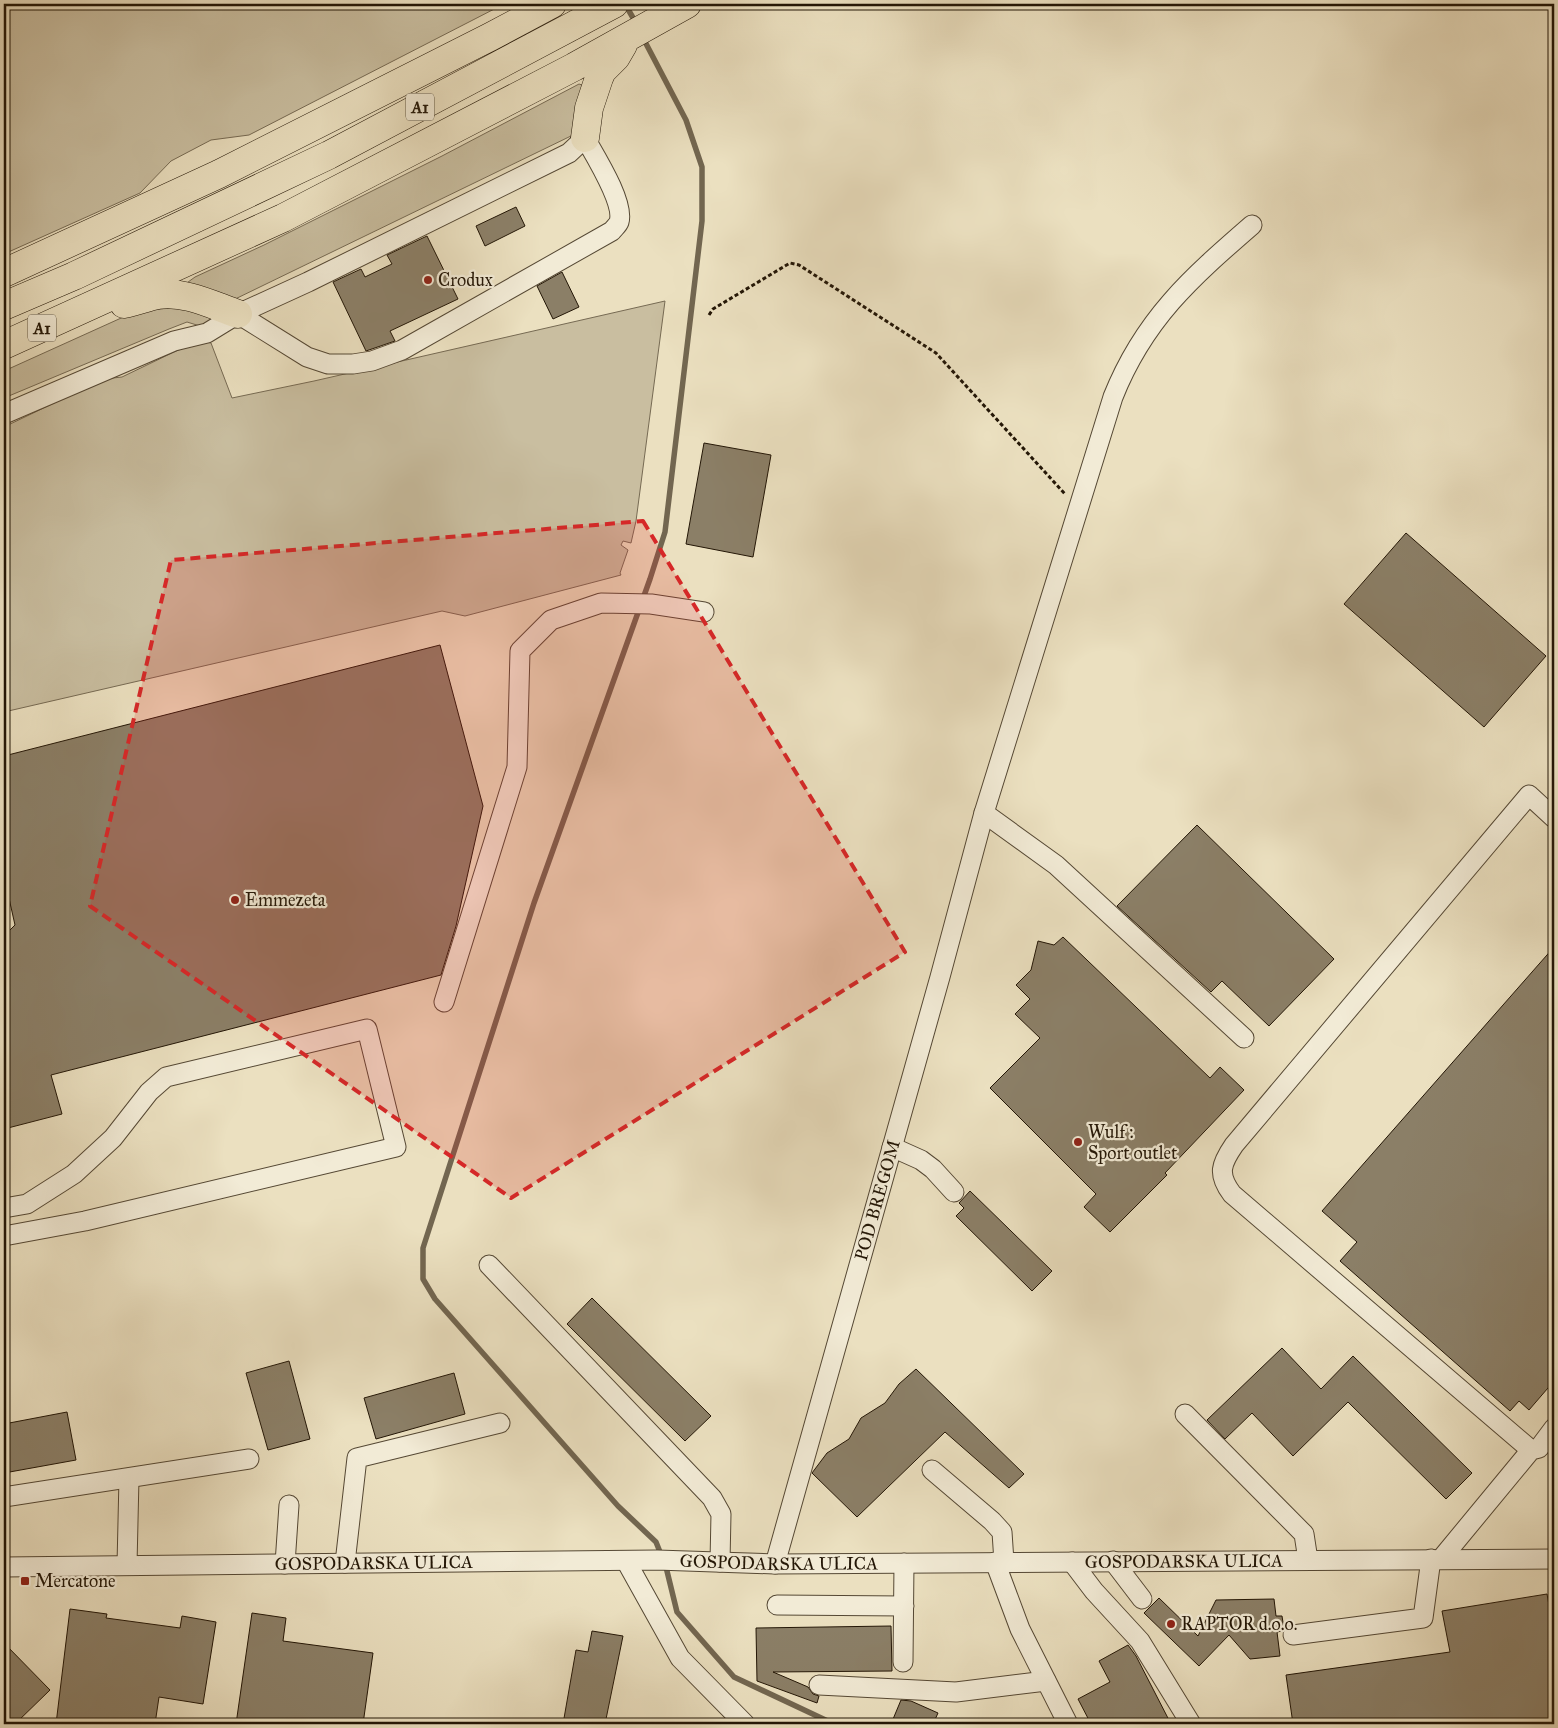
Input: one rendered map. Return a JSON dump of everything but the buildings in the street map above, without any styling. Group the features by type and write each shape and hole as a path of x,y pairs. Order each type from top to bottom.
{"highway":[{"path":"4,273 220,174 552,4"},
{"name":"A1","path":"4,346 284,218 574,67 687,4"},
{"name":"A1","path":"4,306 74,276 329,155 608,7"},
{"path":"585,138 589,108 598,78 602,71 616,57 628,37"},
{"path":"81,310 112,307 157,295 173,294 188,296 238,314"}],"street":[{"path":"4,414 174,341 207,333 238,314 316,278 569,153 585,138 617,200 620,213 619,224 612,231 402,350 372,361 353,364 328,364 307,357 238,314"},
{"name":"POD BREGOM","path":"775,1564 977,837 1113,397 1124,370 1164,308 1198,272 1252,225"},
{"path":"444,1002 517,767 520,652 551,620 601,603 650,604 704,612"},
{"path":"1531,1450 1232,1194 1225,1184 1222,1171 1224,1161 1234,1145 1529,795 1554,818"},
{"path":"984,813 1056,865 1244,1038"},
{"path":"4,1208 27,1204 74,1174 113,1138 149,1092 166,1077 367,1029 396,1147 86,1221 4,1236"},
{"path":"892,1147 921,1160 934,1169 954,1192"},
{"path":"489,1265 712,1498 721,1514 720,1562"},
{"path":"1185,1414 1304,1534 1308,1560"},
{"path":"1531,1450 1531,1442 1547,1424 1554,1422"},
{"path":"345,1563 357,1458 500,1423"},
{"path":"1293,1635 1423,1618 1436,1559 1531,1450 1538,1448 1554,1428"},
{"path":"4,1497 249,1459"},
{"path":"932,1470 992,1521 1002,1532 999,1562 1020,1629 1068,1724"},
{"path":"127,1565 129,1478"},
{"path":"285,1564 289,1504"},
{"name":"GOSPODARSKA ULICA","path":"4,1567 657,1560 775,1564 1554,1559"},
{"path":"626,1561 680,1658 746,1724"},
{"path":"1072,1562 1094,1591 1140,1641 1191,1724"},
{"path":"1114,1562 1142,1599"},
{"path":"904,1563 904,1662"},
{"path":"777,1605 904,1606"},
{"path":"819,1685 956,1692 1046,1681"}],"path":[{"path":"709,314 713,309 790,263 799,265 936,353 1067,497"}],"highlighted area":[{"path":"643,521 905,952 511,1198 90,906 171,560"}],"shaded area":[{"path":"4,4 504,4 249,135 211,140 171,161 140,193 4,254"},
{"path":"579,84 582,85 573,135 229,302 184,285 195,277 264,245 442,156"},
{"path":"665,301 636,521 631,543 623,541 621,545 628,550 620,573 621,575 465,616 442,611 4,712 4,427 104,379 122,377 176,351 203,341 211,343 232,398"},
{"path":"176,308 196,310 213,318 200,326 187,322 4,398 4,371 130,314"}],"waterway":[{"path":"625,4 636,23"},
{"path":"642,36 686,120 702,167 702,221 665,532 650,579 534,903 423,1248 423,1279 435,1299 618,1506 656,1542 666,1567 677,1612 734,1677 834,1724"}],"place":[{"name":"Crodux","path":"428,280"},
{"name":"Emmezeta","path":"235,900"},
{"name":"Wulf : Sport outlet","path":"1078,1142"},
{"name":"Mercatone","path":"25,1581"},
{"name":"RAPTOR d.o.o.","path":"1171,1624"}]}
